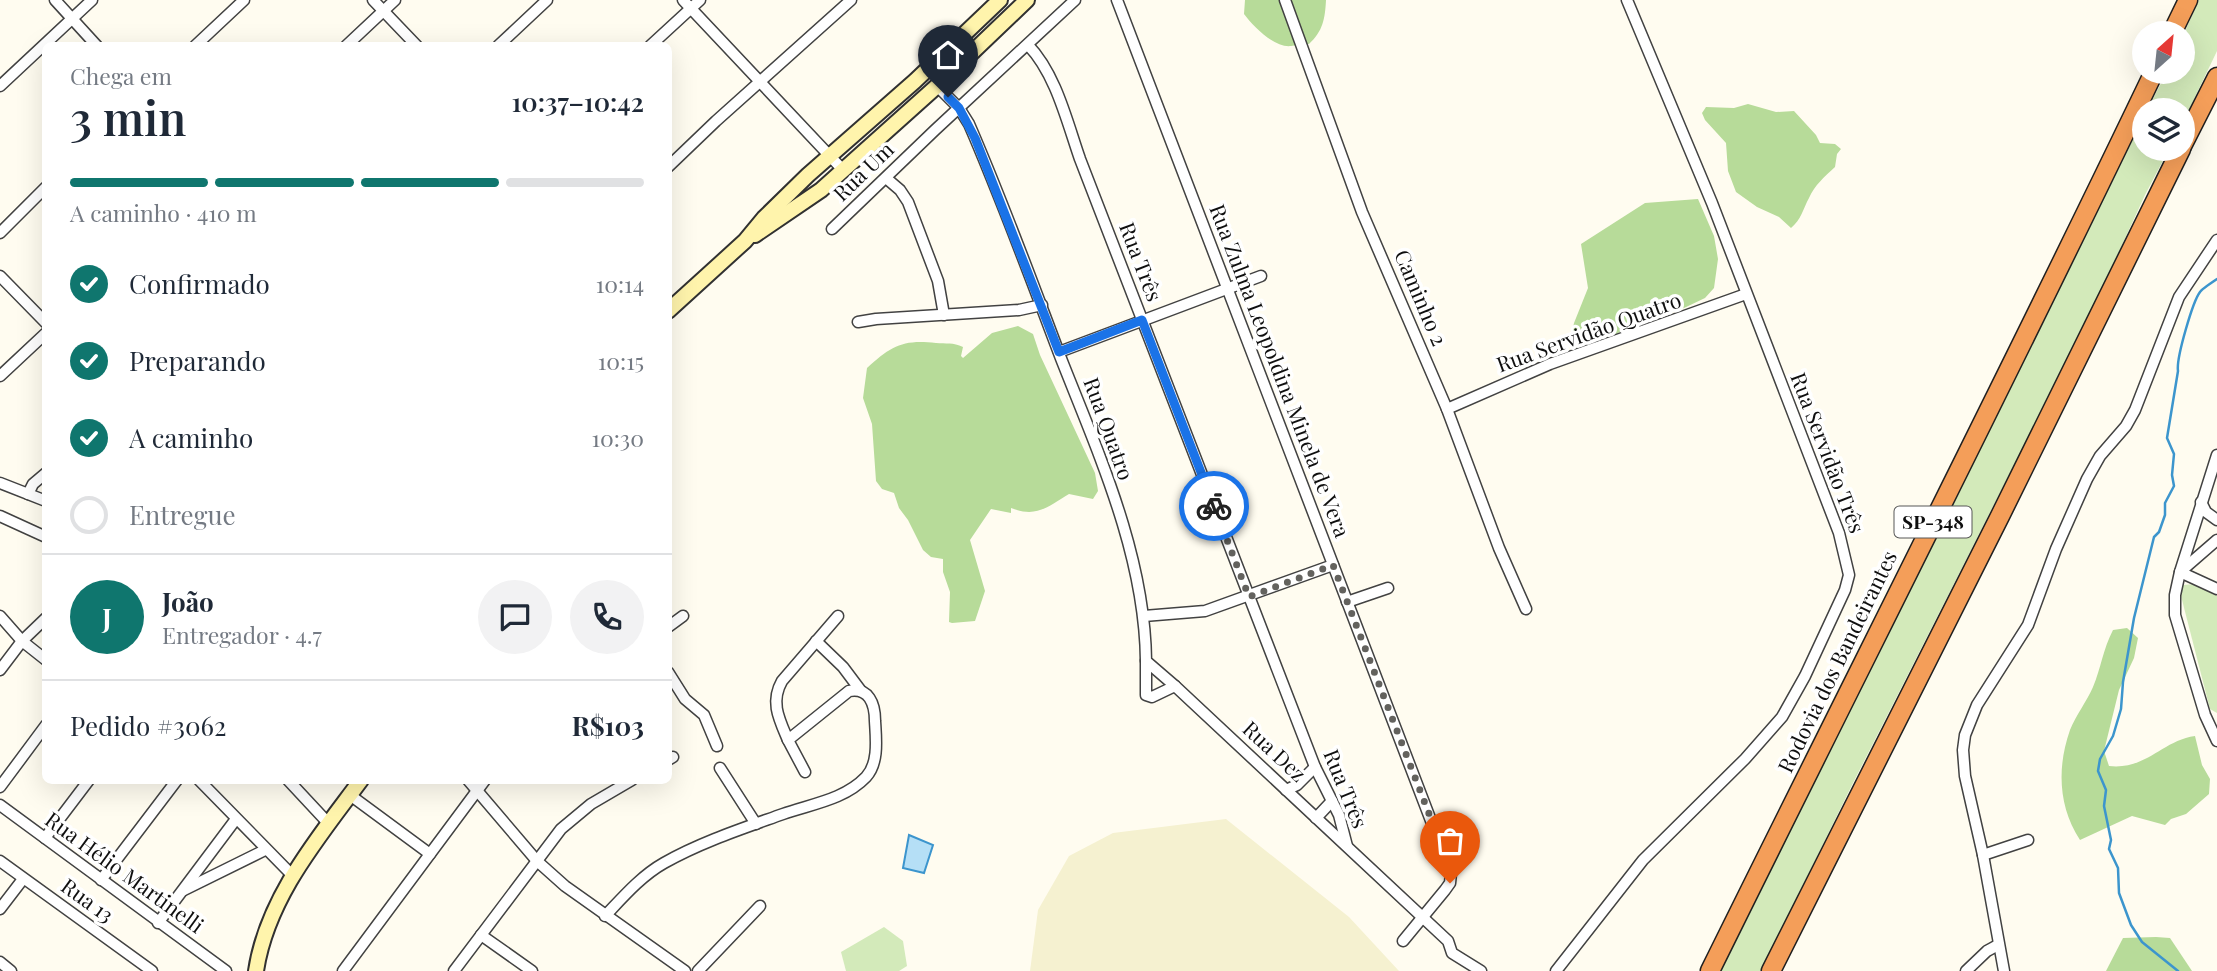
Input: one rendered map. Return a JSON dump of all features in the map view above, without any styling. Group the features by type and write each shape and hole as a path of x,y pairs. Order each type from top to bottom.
{"highway":[{"path":"2178,21 2188,0"},
{"name":"SP-348","path":"2195,122 2217,77"},
{"name":"Rodovia dos Bandeirantes","path":"1710,971 2033,324 2148,84"},
{"name":"SP-348","path":"1771,971 2176,161"}],"main road":[{"path":"745,241 802,205 844,170 1027,0"},
{"path":"672,307 745,241 772,209 808,175 915,81 998,1"},
{"path":"256,971 275,910 292,875 358,784"}],"street":[{"path":"55,0 93,42"},
{"path":"47,42 92,0"},
{"path":"199,42 244,0"},
{"path":"373,0 413,42"},
{"path":"350,42 395,0"},
{"path":"502,42 547,0"},
{"path":"682,0 844,170"},
{"path":"654,42 699,0"},
{"path":"672,163 851,0"},
{"name":"Rua Um","path":"832,229 1075,0"},
{"name":"Rua Zulma Leopoldina Minela de Vera","path":"1117,0 1451,873 1450,883 1403,941"},
{"name":"Caminho 2","path":"1285,0 1363,212 1447,409 1499,548 1526,609"},
{"name":"Rua Servidão Três","path":"1556,971 1643,860 1745,759 1782,717 1805,676 1845,590 1849,575 1839,533 1698,169 1627,0"},
{"path":"998,1 1010,15"},
{"name":"Rua Três","path":"1028,45 1039,56 1058,98 1315,767 1339,815 1348,847"},
{"path":"0,86 42,46"},
{"name":"Rua Quatro","path":"937,86 959,108 975,138 1042,305 1118,511 1130,548 1144,616 1146,661"},
{"path":"886,178 901,190 908,202 937,281 944,315"},
{"path":"0,233 42,191"},
{"path":"2004,971 1983,855 1965,776 1963,750 1969,722 2028,625 2056,549 2087,479 2100,456 2126,426 2135,410 2179,297 2217,240"},
{"path":"0,276 42,319"},
{"path":"1059,352 1261,276"},
{"name":"Rua Servidão Quatro","path":"1447,409 1550,364 1746,295"},
{"path":"858,322 1019,310 1042,305"},
{"path":"0,376 42,338"},
{"path":"2217,455 2175,595 2175,615 2205,715 2217,741"},
{"path":"28,494 42,477"},
{"path":"0,483 42,499"},
{"path":"2202,502 2206,512 2217,520"},
{"path":"0,516 42,535"},
{"path":"2180,572 2217,540"},
{"path":"1144,616 1205,611 1333,565"},
{"path":"2180,572 2217,589"},
{"path":"1347,602 1388,588"},
{"path":"0,616 22,641 42,657"},
{"path":"672,624 682,616"},
{"path":"805,772 788,740 775,705 777,690 838,616"},
{"path":"0,670 22,641 42,622"},
{"path":"605,916 628,892 663,863 756,824 831,799 855,787 867,776 874,765 875,712 871,699 861,691 844,667 816,641"},
{"path":"1146,661 1146,695 1152,697 1175,686"},
{"name":"Rua Dez","path":"1146,661 1448,941 1452,953 1481,971"},
{"path":"672,678 685,699 704,716 718,746"},
{"path":"788,740 849,691 861,691"},
{"path":"0,786 42,730"},
{"path":"1286,790 1297,785 1315,767"},
{"path":"720,768 756,824"},
{"path":"45,838 86,784"},
{"path":"101,880 174,784"},
{"path":"203,784 292,875"},
{"path":"292,784 329,824"},
{"path":"471,784 537,861 565,886 685,971"},
{"path":"343,971 481,784"},
{"path":"454,971 561,829 592,804 625,784"},
{"path":"350,795 430,854"},
{"path":"1315,818 1332,801"},
{"name":"Rua Hélio Martinelli","path":"0,805 226,971"},
{"path":"158,923 236,819"},
{"path":"1983,855 2028,840"},
{"path":"181,891 265,850"},
{"name":"Rua 13","path":"0,862 152,971"},
{"path":"0,909 23,879"},
{"path":"698,971 760,906"},
{"path":"481,935 532,971"},
{"path":"1966,971 1987,951 1998,945"},
{"path":"0,962 11,971"}],"shaded area":[{"path":"1226,819 1349,917 1399,971 1030,971 1038,910 1069,856 1113,833"}],"green space":[{"path":"1245,0 1326,0 1324,19 1309,44 1284,46 1258,30 1248,19 1244,14"},
{"path":"2199,0 2217,0 2217,51 2194,98 2153,98 2161,84 2195,84 2195,21 2190,21"},
{"path":"1748,104 1776,112 1794,111 1820,143 1835,144 1841,149 1837,154 1835,167 1814,189 1800,218 1791,228 1779,217 1757,207 1736,192 1728,171 1726,143 1702,113 1706,107 1734,108"},
{"path":"2132,141 2132,161 2163,161 2088,319 1761,971 1720,971"},
{"path":"1698,199 1714,236 1718,259 1714,288 1705,298 1684,308 1669,312 1643,313 1641,316 1644,320 1641,324 1622,330 1598,344 1590,347 1569,347 1574,323 1588,288 1581,244 1645,203"},
{"path":"1018,326 1033,334 1040,355 1095,473 1098,491 1093,499 1069,494 1042,510 1028,512 1011,508 1011,513 991,509 970,540 985,591 975,621 952,623 949,622 950,592 943,572 943,559 931,557 923,550 899,508 894,493 882,489 876,481 872,424 863,398 867,368 891,349 915,342 959,345 963,347 963,358 992,333"},
{"path":"2194,584 2217,596 2217,713 2210,709 2181,596 2183,585"},
{"path":"2127,628 2138,638 2134,658 2119,690 2104,751 2109,766 2134,764 2173,743 2195,736 2202,765 2210,779 2209,794 2186,814 2171,819 2165,825 2132,816 2080,840 2067,814 2064,800 2062,772 2066,744 2072,724 2093,687 2113,630"},
{"path":"884,927 903,941 907,966 899,971 846,971 841,952"},
{"path":"2123,938 2170,938 2192,971 2106,971"}],"water":[{"path":"909,835 933,845 924,873 903,868"}],"waterway":[{"path":"2178,971 2142,942 2131,925 2119,893 2118,868 2109,849 2111,840 2104,806 2106,790 2098,771 2100,759 2113,736 2121,709 2134,618 2154,537 2159,532 2165,515 2165,503 2174,486 2174,454 2167,438 2182,343 2197,297 2217,279"}],"way so far":[{"path":"1214,506 1249,597 1333,565 1448,863 1450,883"}],"route":[{"path":"948,97 969,124 1059,352 1142,320 1214,506"}]}
